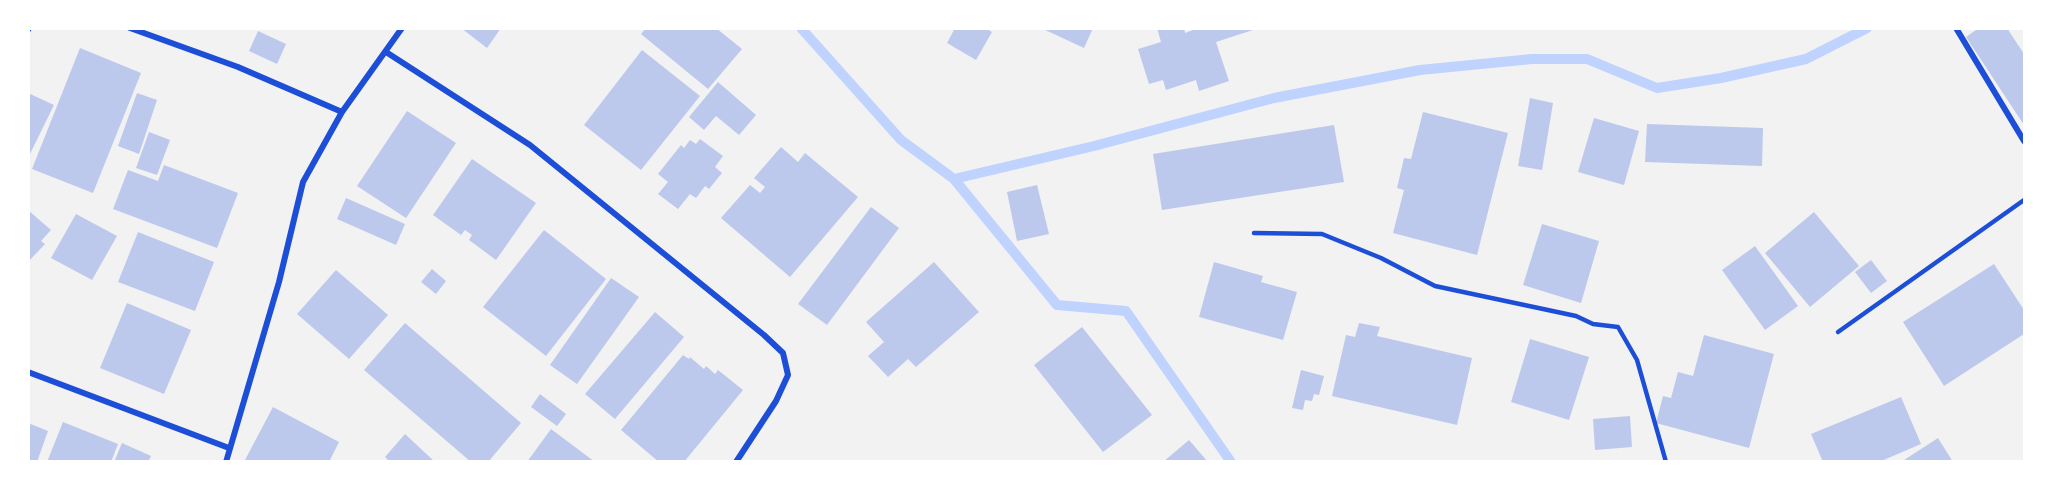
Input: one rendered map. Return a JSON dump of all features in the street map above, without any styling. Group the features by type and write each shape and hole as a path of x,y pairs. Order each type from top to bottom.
{"street":[{"path":"130,28 238,67 342,112"},
{"path":"226,462 279,282 303,182 342,112 402,28"},
{"path":"1957,31 2025,141"},
{"path":"386,52 530,145 765,335 783,353 788,375 776,401 736,462"},
{"path":"28,372 229,448"}],"lane":[{"path":"1838,332 2025,200"},
{"path":"1254,233 1322,234 1381,258 1435,286 1576,316 1593,324 1618,327 1637,360 1665,462"}],"building":[{"path":"461,28 501,28 487,48"},
{"path":"646,28 716,28 742,49 708,89 641,34"},
{"path":"955,28 985,28 992,32 976,60 947,43"},
{"path":"1041,28 1093,28 1084,48"},
{"path":"1157,28 1184,28 1185,33 1198,28 1256,29 1216,42 1229,81 1199,91 1196,80 1166,90 1163,80 1149,84 1138,49 1161,42"},
{"path":"1979,28 2007,28 2024,54 2024,125 1966,37"},
{"path":"258,31 286,44 277,64 249,51"},
{"path":"80,48 141,73 93,193 32,169"},
{"path":"642,50 700,96 641,170 584,125"},
{"path":"718,82 756,115 739,135 716,116 704,130 689,117"},
{"path":"28,93 54,105 28,158"},
{"path":"137,93 157,100 139,154 118,146"},
{"path":"1530,98 1553,103 1542,170 1518,166"},
{"path":"407,111 456,143 406,218 357,186"},
{"path":"1423,112 1508,133 1477,255 1393,233 1404,190 1397,188 1404,158 1411,159"},
{"path":"1594,118 1639,131 1624,185 1578,172"},
{"path":"1647,124 1763,128 1762,166 1645,162"},
{"path":"1334,125 1344,182 1162,210 1153,154"},
{"path":"149,132 170,140 157,175 136,168"},
{"path":"700,139 723,156 715,167 722,173 709,189 705,186 696,198 690,194 678,209 658,194 668,182 658,174 681,145 684,148 690,140 696,144"},
{"path":"781,147 798,162 805,153 858,197 790,277 721,218 750,185 760,193 765,187 754,178"},
{"path":"472,159 536,203 496,260 469,240 472,235 465,230 461,235 433,215"},
{"path":"164,165 238,193 217,248 113,209 128,170 158,181"},
{"path":"1037,185 1049,234 1017,241 1007,192"},
{"path":"346,198 405,224 396,245 337,219"},
{"path":"871,207 899,228 827,325 798,304"},
{"path":"28,210 51,230 41,241 45,244 28,262"},
{"path":"1814,212 1859,266 1810,307 1765,253"},
{"path":"76,214 117,236 92,280 51,258"},
{"path":"1542,224 1599,241 1581,303 1523,285"},
{"path":"544,230 606,279 546,356 483,307"},
{"path":"138,232 214,262 195,311 118,282"},
{"path":"1755,246 1798,306 1765,330 1722,270"},
{"path":"1871,260 1887,281 1871,293 1855,272"},
{"path":"934,262 979,312 916,367 908,359 888,377 868,356 884,342 866,322"},
{"path":"1214,262 1263,276 1261,282 1297,292 1283,340 1199,317"},
{"path":"1994,264 2024,310 2024,334 1944,386 1903,322"},
{"path":"432,269 446,281 436,294 421,282"},
{"path":"336,270 388,315 349,359 297,314"},
{"path":"611,278 639,297 577,384 550,365"},
{"path":"127,303 191,330 164,394 100,368"},
{"path":"655,312 684,337 615,419 585,394"},
{"path":"405,323 521,423 488,462 471,462 364,370"},
{"path":"1359,323 1380,327 1377,336 1472,358 1457,425 1332,396 1346,335 1355,337"},
{"path":"1082,327 1152,415 1103,452 1034,365"},
{"path":"1704,335 1774,354 1749,448 1656,423 1663,396 1671,398 1678,372 1693,376"},
{"path":"1530,339 1589,357 1569,420 1511,402"},
{"path":"683,355 689,359 690,357 704,369 706,366 715,374 718,370 743,390 684,462 659,462 621,430"},
{"path":"1301,370 1324,376 1319,395 1314,394 1312,401 1305,400 1303,410 1292,408"},
{"path":"540,394 566,414 557,426 531,407"},
{"path":"1901,397 1921,444 1879,462 1823,462 1811,434"},
{"path":"273,407 339,442 329,462 245,460"},
{"path":"1630,416 1632,447 1595,450 1593,419"},
{"path":"63,422 118,444 111,462 47,462"},
{"path":"28,423 48,431 37,462 28,462"},
{"path":"551,429 595,462 527,462"},
{"path":"405,434 435,462 390,462 385,457"},
{"path":"1938,438 1953,462 1901,462"},
{"path":"1189,440 1208,462 1163,462"},
{"path":"122,443 151,456 148,462 114,462"}],"waterway":[{"path":"801,28 901,140 954,179 1057,305 1126,311 1231,462"},
{"path":"954,179 1094,146 1274,98 1420,70 1532,59 1587,59 1657,88 1721,78 1806,59 1867,28"}]}
